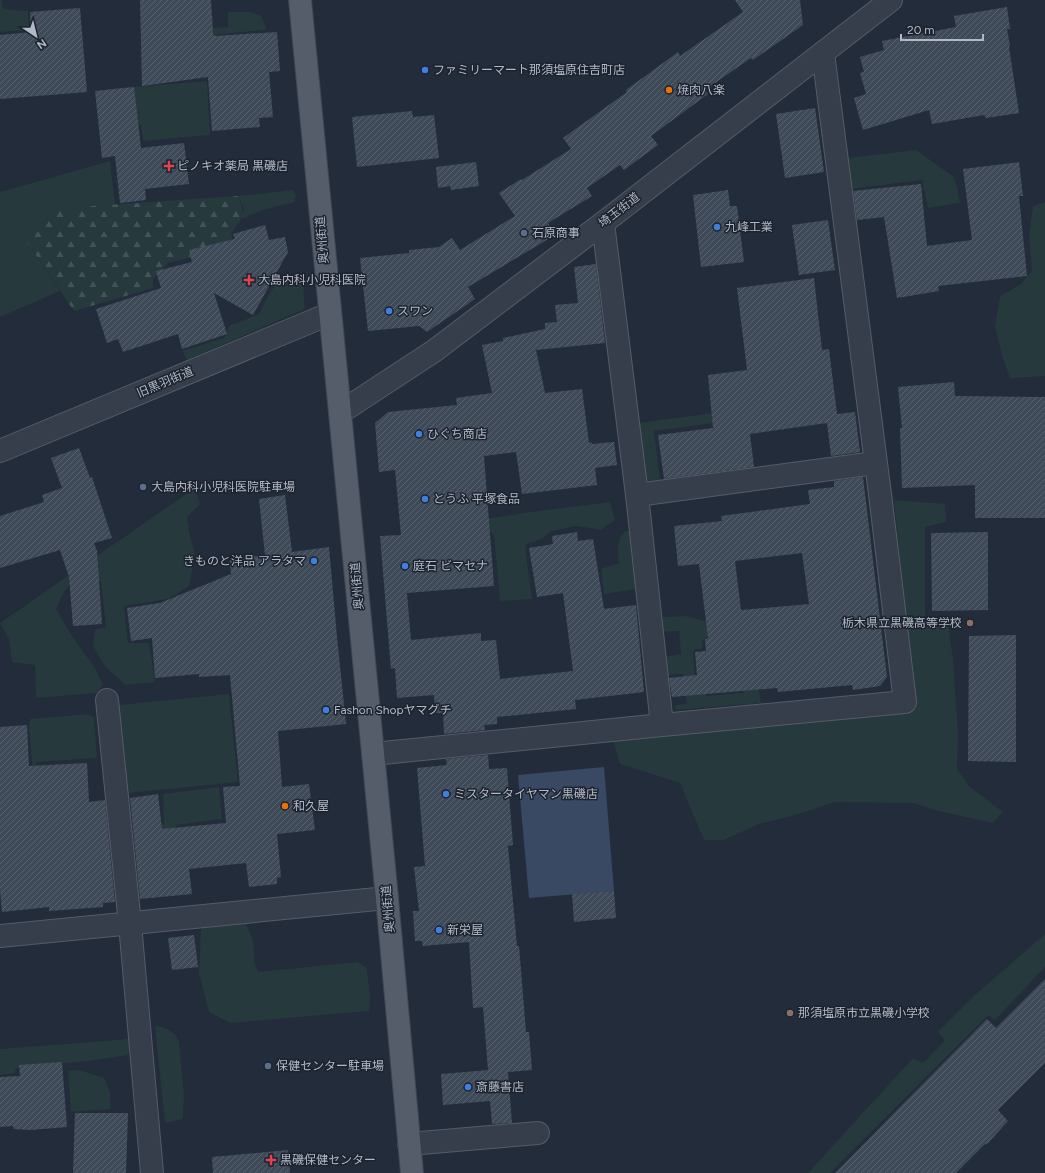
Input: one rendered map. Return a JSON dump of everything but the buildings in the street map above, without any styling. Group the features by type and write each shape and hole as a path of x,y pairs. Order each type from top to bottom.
{"main road":[{"name":"奥州街道","path":"300,0 330,314 341,412 412,1173"}],"street":[{"name":"埼玉街道","path":"341,412 434,351 603,223 891,0"},
{"path":"373,754 905,702 881,501 823,53"},
{"path":"603,223 637,495 662,725"},
{"name":"旧黒羽街道","path":"0,451 330,314"},
{"path":"637,495 875,463"},
{"path":"107,700 130,924 152,1173"},
{"path":"0,936 387,898"},
{"path":"410,1144 538,1133"}],"green space":[{"path":"0,0 2,0 4,9 28,11 29,30 0,32"},
{"path":"228,12 252,12 261,16 266,28 264,30 159,40 157,21 213,17 213,28 228,27"},
{"path":"207,81 210,135 143,141 141,125 111,127 108,89"},
{"path":"916,150 953,176 960,203 928,208 922,180 851,189 847,158"},
{"path":"110,161 115,205 65,208 25,239 60,291 0,317 0,192"},
{"path":"293,190 296,195 295,202 263,210 241,219 244,209 238,196"},
{"path":"238,196 242,208 242,216 231,234 237,253 209,253 168,263 153,279 153,288 74,311 25,239 62,208"},
{"path":"1045,202 1045,376 1010,378 1003,359 995,326 1000,296 1021,284 1032,271 1029,236 1033,206"},
{"path":"291,275 302,275 305,309 187,360 182,351 224,338 230,325 259,314 269,294 277,283"},
{"path":"736,410 722,422 654,431 660,480 643,481 638,423"},
{"path":"195,488 200,504 187,517 195,555 189,586 168,599 124,606 128,643 149,643 155,682 125,685 106,667 93,645 95,630 106,627 101,581 72,582 65,590 56,609 72,636 95,668 103,685 97,693 36,698 35,665 12,662 9,639 0,623"},
{"path":"894,500 945,504 946,522 925,527 925,617 948,625 953,659 958,733 957,769 970,787 1003,812 993,823 934,810 914,803 835,802 792,816 759,824 724,840 704,840 680,783 620,764 613,740 914,706"},
{"path":"610,502 615,520 601,530 576,526 551,531 542,539 525,545 532,599 500,601 494,535 487,529 439,526 545,510"},
{"path":"625,531 637,531 643,588 604,594 601,569 619,563 619,542"},
{"path":"750,615 752,634 707,636 702,642 702,649 695,649 693,653 695,677 704,679 706,696 743,693 745,690 759,689 761,703 676,710 675,705 687,704 683,674 666,675 664,657 681,654 679,631 660,632 659,617 687,616 704,621"},
{"path":"229,694 238,782 128,793 119,705"},
{"path":"88,714 94,717 97,758 36,762 40,802 0,814 33,774 29,727 30,719"},
{"path":"219,787 222,819 176,825 178,845 134,827 164,824 163,794"},
{"path":"245,922 253,940 255,966 259,972 357,962 367,968 370,999 369,1011 230,1023 209,1012 199,973 201,927"},
{"path":"1045,934 1045,967 995,1020 988,1015 830,1173 808,1173 913,1058 923,1063 945,1041 938,1032 975,995"},
{"path":"155,1026 163,1027 175,1034 179,1042 184,1096 183,1119 165,1123"},
{"path":"129,1039 129,1055 88,1061 16,1068 15,1073 0,1075 0,1049"},
{"path":"79,1070 104,1078 110,1092 110,1109 71,1112 68,1071"}],"water":[{"path":"604,767 614,891 529,898 518,775"}],"place":[{"name":"ファミリーマート那須塩原住吉町店","path":"425,70"},
{"name":"焼肉八楽","path":"669,90"},
{"name":"ピノキオ薬局 黒磯店","path":"169,166"},
{"name":"九峰工業","path":"717,227"},
{"name":"石原商事","path":"524,233"},
{"name":"大島内科小児科医院","path":"249,280"},
{"name":"スワン","path":"389,311"},
{"name":"ひぐち商店","path":"419,434"},
{"name":"大島内科小児科医院駐車場","path":"143,487"},
{"name":"とうふ 平塚食品","path":"425,499"},
{"name":"きものと洋品 アラタマ","path":"314,561"},
{"name":"庭石 ビマセナ","path":"405,566"},
{"name":"栃木県立黒磯高等学校","path":"970,623"},
{"name":"Fashon Shopヤマグチ","path":"326,710"},
{"name":"ミスタータイヤマン黒磯店","path":"446,794"},
{"name":"和久屋","path":"285,806"},
{"name":"新栄屋","path":"439,930"},
{"name":"那須塩原市立黒磯小学校","path":"790,1013"},
{"name":"保健センター駐車場","path":"268,1066"},
{"name":"斎藤書店","path":"468,1087"},
{"name":"黒磯保健センター","path":"271,1160"}]}
